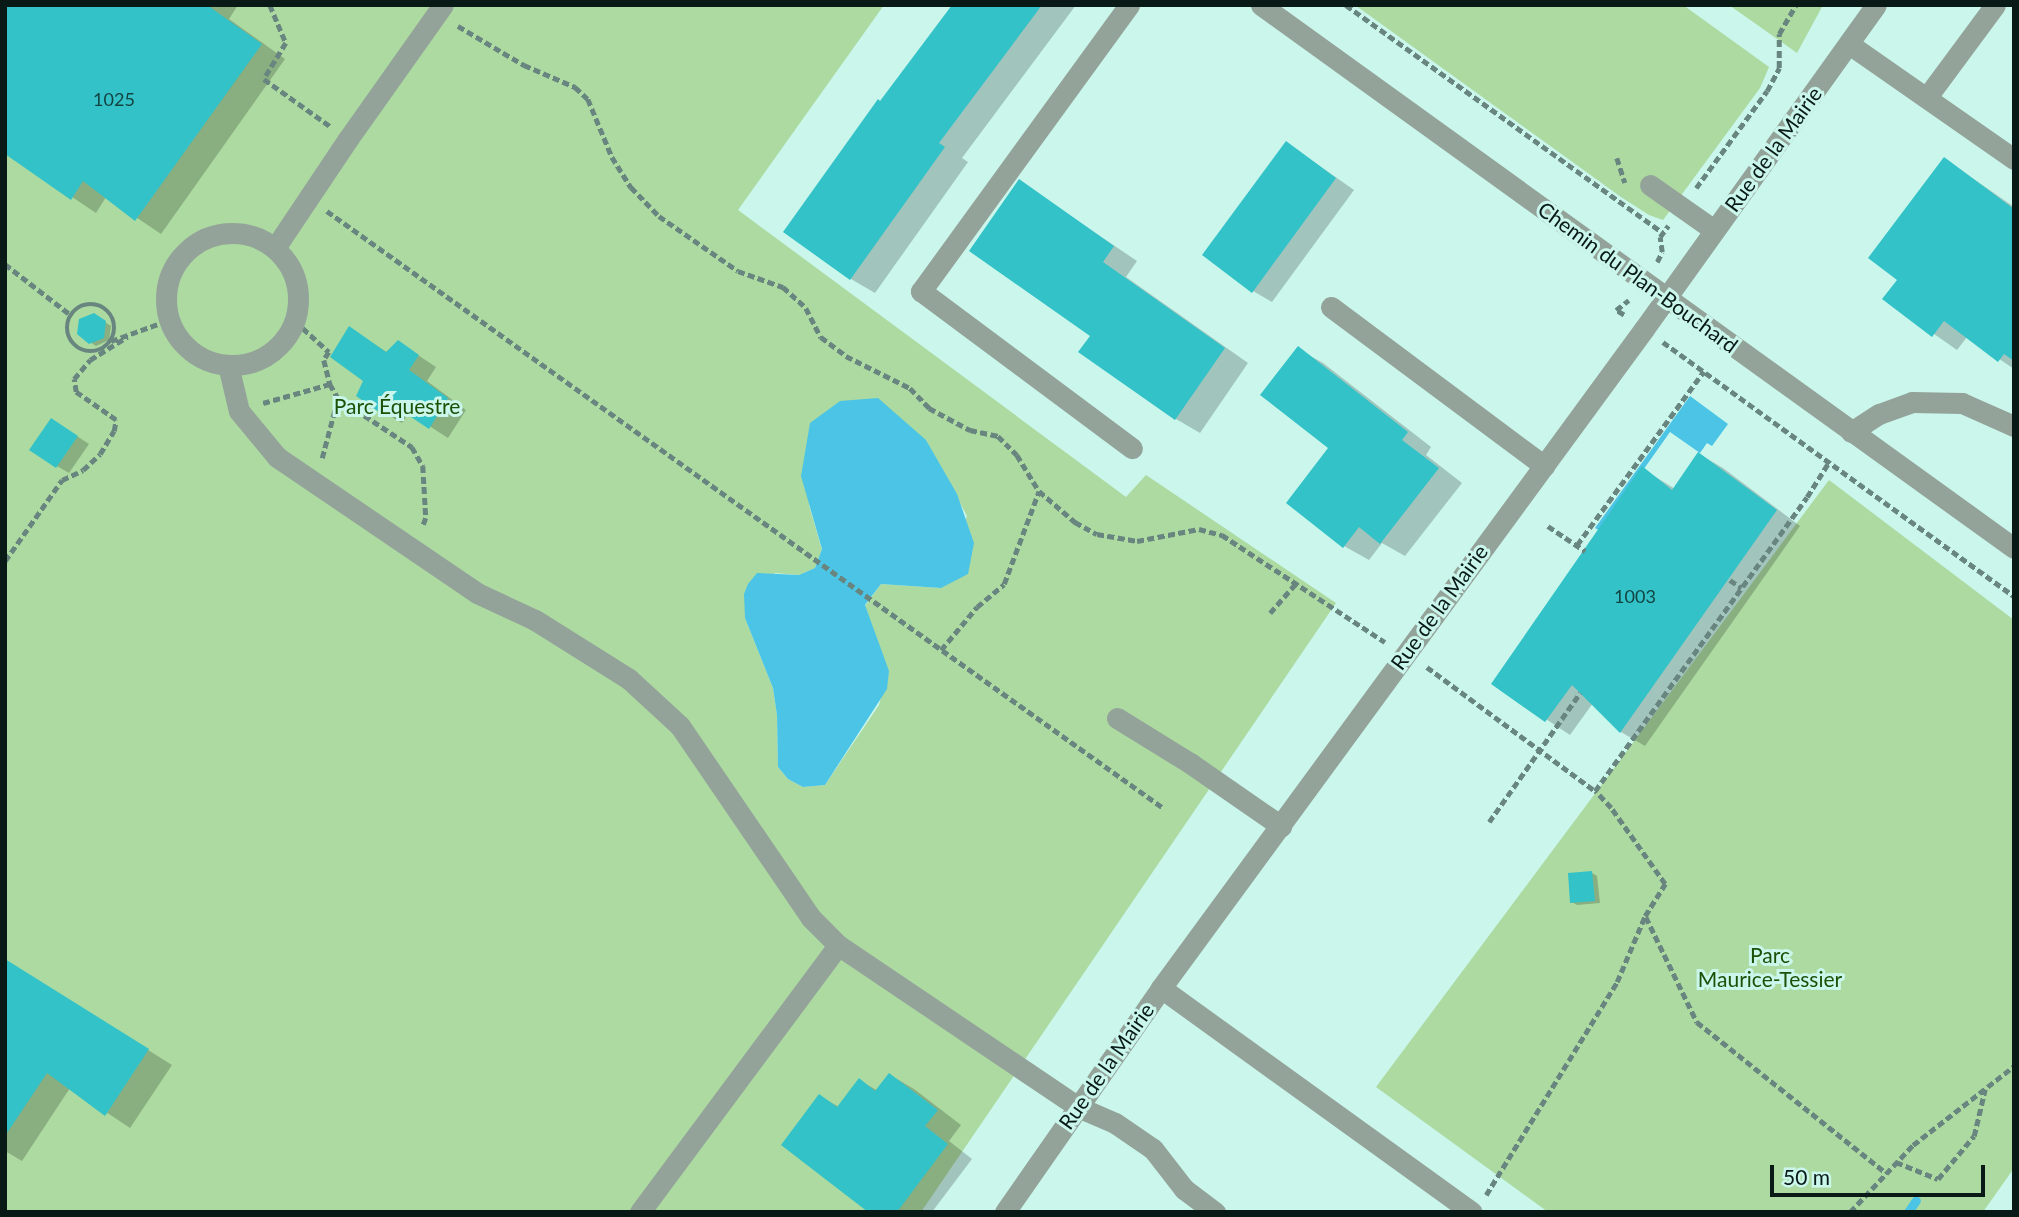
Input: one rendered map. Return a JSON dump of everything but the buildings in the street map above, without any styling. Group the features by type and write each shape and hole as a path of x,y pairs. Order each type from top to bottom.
{"street":[{"path":"1129,5 921,290 1132,448"},
{"name":"Rue de la Mairie","path":"1005,1212 1161,988 1544,466 1876,5"},
{"path":"1927,97 1995,5"},
{"path":"275,248 439,9"},
{"name":"Chemin du Plan-Bouchard","path":"1275,9 1851,432 2014,548"},
{"path":"1849,44 2014,159"},
{"path":"1650,185 1714,230"},
{"path":"236,232 257,237 275,248 288,263 296,281 298,301 295,321 284,340 269,354 249,363 228,365 208,361 191,352 177,337 169,320 166,299 169,277 179,258 195,244 215,234 236,232"},
{"path":"1331,307 1544,466"},
{"path":"228,365 239,411 277,457 477,593 536,620 629,679 680,726 811,918 838,945 1078,1107 1115,1123 1153,1149 1184,1189 1215,1212"},
{"path":"1851,432 1879,414 1912,402 1962,403 2014,426"},
{"path":"1117,718 1190,763 1281,826"},
{"path":"640,1212 838,945"},
{"path":"1161,988 1477,1206"}],"path":[{"path":"270,5 286,43 264,79 348,139"},
{"path":"1346,5 1620,199 1663,233"},
{"name":"Rue de la Mairie","path":"1688,199 1767,90 1779,68 1779,34 1796,5"},
{"path":"439,9 524,65 575,87 588,99 612,157 631,187 659,216 738,271 783,287 806,309 821,337 846,356 901,383 929,408 970,430 998,436 1017,455 1039,491 1075,522 1097,534 1137,541 1199,529 1222,535 1385,642"},
{"path":"1617,158 1627,188"},
{"path":"310,199 1161,807"},
{"path":"1662,252 1659,241 1670,223"},
{"path":"5,264 72,316"},
{"path":"110,341 115,325 113,317 104,307 87,304 72,316 68,330 79,348 95,352 110,341 169,320"},
{"path":"295,321 329,352 324,360 330,384 338,398 412,447 423,466 426,517 414,550"},
{"path":"5,561 62,481 83,470 100,454 114,431 116,420 76,392 74,379 90,360 127,337"},
{"name":"Chemin du Plan-Bouchard","path":"1668,346 2014,596"},
{"path":"1577,545 1703,372"},
{"path":"239,411 330,384"},
{"path":"315,483 338,398"},
{"path":"1595,792 1829,462"},
{"path":"941,650 977,607 1004,584 1039,491"},
{"path":"1548,526 1585,551"},
{"path":"1730,580 1742,588"},
{"path":"1270,614 1297,582"},
{"path":"1426,666 1595,792 1611,808 1665,884 1645,916 1617,982 1477,1206"},
{"path":"1489,822 1580,693"},
{"path":"1645,916 1697,1022 1885,1172"},
{"path":"1850,1212 1895,1162 2014,1066"},
{"path":"1895,1162 1937,1178 1974,1136 1985,1088"}],"green space":[{"name":"Parc Équestre","path":"5,5 884,5 738,210 1126,497 1146,475 1336,603 921,1212 5,1212","holes":["926,440 967,516 941,588 881,584 865,606 888,671 879,705 825,785 803,787 788,779 778,767 777,715 773,688 745,618 775,573 799,575 815,568 822,550 809,505"]},
{"path":"1355,5 1683,5 1769,67 1760,88 1663,220 1649,215 1621,197"},
{"path":"1729,5 1823,5 1797,53"},
{"name":"Parc Maurice-Tessier","path":"1829,480 2014,620 2014,1168 1983,1212 1548,1212 1376,1087"}],"water":[{"path":"1690,396 1728,424 1712,446 1707,443 1700,453 1670,432 1600,531 1595,528"},
{"path":"878,398 926,440 957,494 974,543 968,574 941,588 881,584 865,605 889,671 887,689 825,785 803,787 788,779 778,767 777,715 773,688 745,618 744,594 757,573 799,575 815,568 822,549 801,476 810,423 840,401"}],"waterway":[{"path":"1908,1212 1916,1200"}]}
